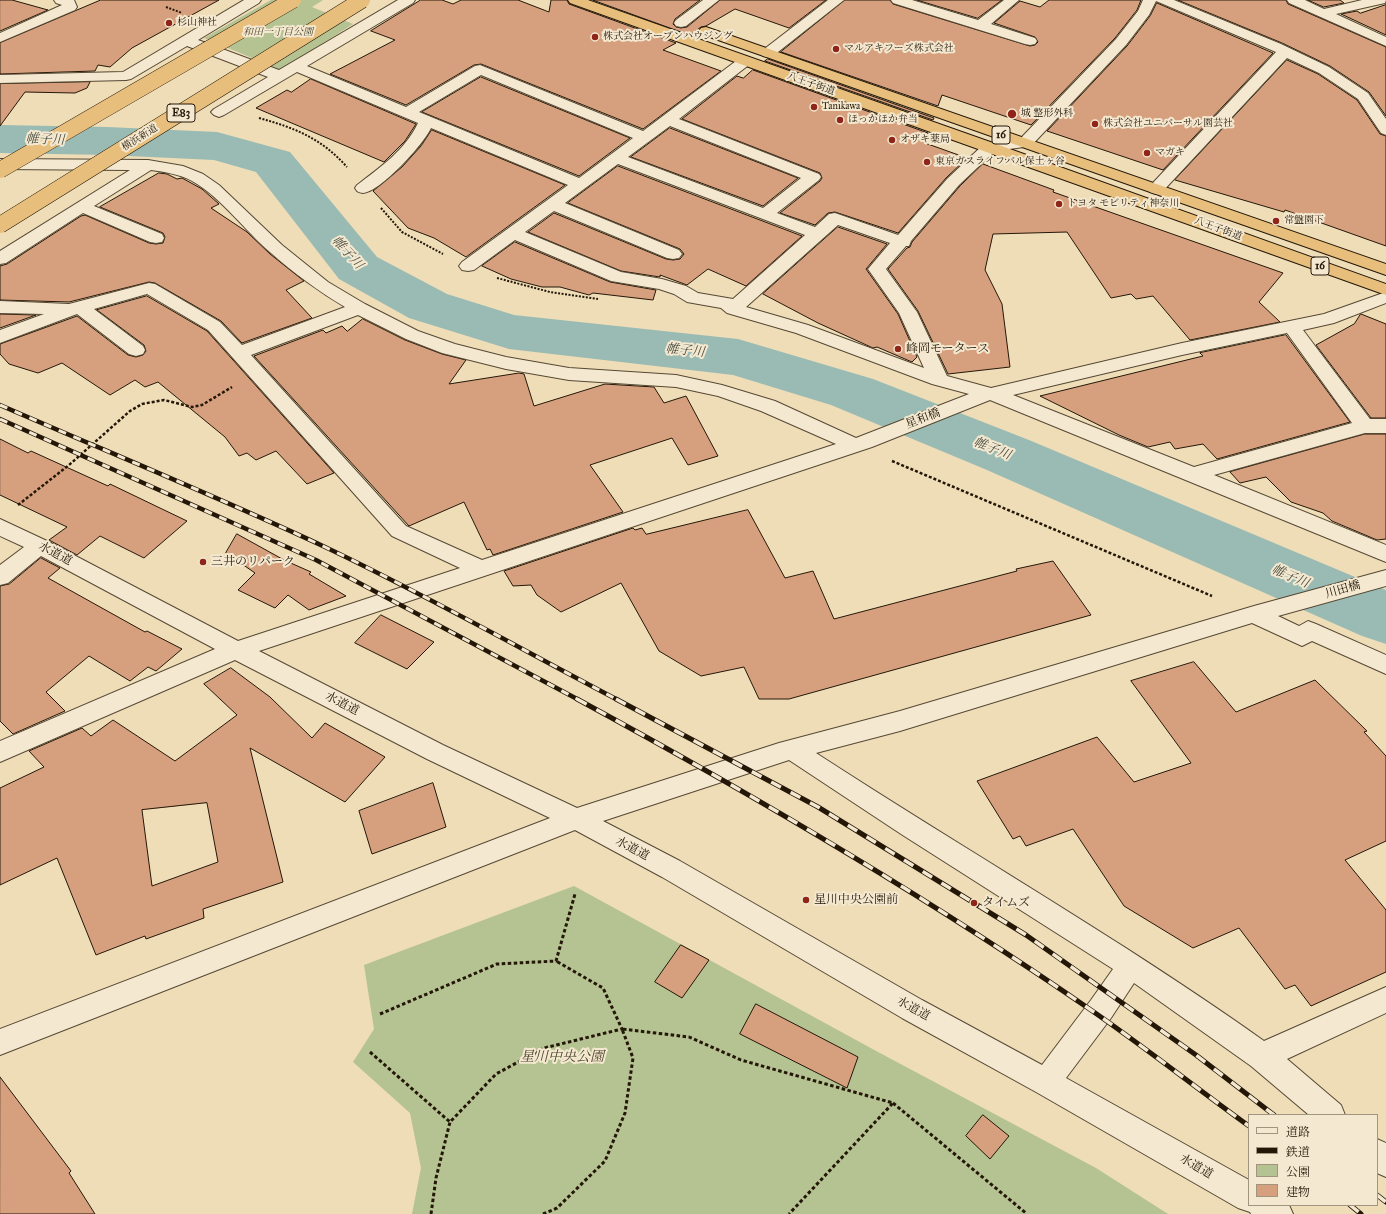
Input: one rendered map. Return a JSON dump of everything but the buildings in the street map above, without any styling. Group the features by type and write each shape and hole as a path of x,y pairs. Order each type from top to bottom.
{"highway":[{"path":"0,170 293,0"},
{"name":"横浜新道","path":"0,226 362,0"},
{"name":"八王子街道","path":"575,0 990,147 1386,290"},
{"name":"八王子街道","path":"616,0 1386,270"}],"street":[{"path":"0,38 70,6 68,2 61,0"},
{"path":"0,79 126,76 254,0"},
{"path":"219,112 408,0"},
{"path":"681,23 712,0"},
{"path":"768,53 837,0"},
{"path":"898,0 1030,41"},
{"path":"980,26 1012,0"},
{"path":"939,380 908,312 877,269 903,242 953,182 990,147 1025,143 1121,42 1144,12 1150,0"},
{"path":"1162,0 1285,51 1324,70 1363,96 1386,130"},
{"path":"1294,0 1386,42"},
{"path":"1323,13 1380,0"},
{"path":"186,40 281,76"},
{"path":"1156,189 1285,51"},
{"path":"468,266 668,120 745,61"},
{"path":"297,67 580,184"},
{"path":"407,113 480,69 645,137"},
{"path":"668,120 813,177 766,214"},
{"path":"363,188 398,162 411,148 427,121"},
{"path":"616,158 817,234"},
{"path":"0,164 148,165 177,169 196,177 213,188 276,249 322,286 359,308 412,335 449,349 506,363 628,380 676,381 722,391 768,406 860,443"},
{"path":"0,259 148,165"},
{"path":"552,204 673,254"},
{"path":"82,207 156,238"},
{"path":"733,309 835,218 903,242"},
{"path":"513,233 617,277 662,284 680,290 693,298 727,303 733,309 802,328 939,380 987,395 1193,474 1386,554"},
{"path":"0,337 76,308 149,288 214,326 399,531 481,569"},
{"name":"星和橋","path":"0,752 236,650 388,601 860,443 987,395 1182,349 1328,319 1386,297"},
{"path":"0,307 76,308 136,350"},
{"path":"239,353 359,308"},
{"path":"1292,327 1366,426"},
{"path":"1193,474 1366,426 1386,426"},
{"name":"水道道","path":"0,527 40,546 236,650 435,752 576,819 678,873 906,1006 1046,1082 1248,1196"},
{"path":"0,577 40,546"},
{"name":"川田橋","path":"0,1042 576,819 793,750 900,721 1254,614 1386,578"},
{"path":"1254,614 1302,638 1308,630 1386,665"},
{"path":"793,750 850,789 1131,965 1262,1056 1330,1114"},
{"path":"1046,1082 1101,1009 1131,965"},
{"path":"1262,1056 1386,1000"},
{"path":"1378,1155 1386,1162"},
{"path":"1264,1206 1278,1214"}],"path":[{"path":"13,509 69,465 130,411 142,404 164,400 192,407 202,405 255,371"},
{"path":"860,443 1254,614"},
{"path":"556,962 575,894"},
{"path":"380,1014 497,964 556,962 603,988 622,1029 633,1058 625,1113 605,1160 557,1208 544,1214"},
{"path":"431,1214 436,1178 450,1122 496,1074 544,1048 622,1029 689,1038 741,1060 893,1103 1028,1214"},
{"path":"370,1052 450,1122"},
{"path":"789,1214 893,1103"}],"green space":[{"name":"和田一丁目公園","path":"271,0 323,0 312,7 353,24 281,70 204,38"},
{"name":"星川中央公園","path":"574,886 878,1052 1096,1168 1168,1214 412,1214 421,1168 410,1113 353,1062 374,1029 364,965"}],"waterway":[{"name":"帷子川","path":"0,139 107,141 217,146 273,162 358,268 428,306 509,332 738,357 852,392 1008,455 1386,618"}],"railway":[{"path":"0,405 204,492 325,547 436,603 618,700"},
{"path":"0,419 316,560 579,700"},
{"path":"577,699 708,771 837,847 964,925 1108,1022 1248,1125"},
{"path":"616,699 818,807 1026,935 1196,1055 1273,1114"},
{"path":"1378,1196 1386,1202"},
{"path":"1351,1206 1361,1214"}],"place":[{"name":"杉山神社","path":"169,23"},
{"name":"株式会社オープンハウジング","path":"595,37"},
{"name":"マルアキフーズ株式会社","path":"836,49"},
{"name":"Tanikawa","path":"814,107"},
{"name":"城 整形外科","path":"1012,114"},
{"name":"ほっかほか弁当","path":"840,120"},
{"name":"株式会社ユニバーサル園芸社","path":"1095,124"},
{"name":"オザキ薬局","path":"892,140"},
{"name":"マガキ","path":"1147,153"},
{"name":"東京ガスライフバル保土ヶ谷","path":"927,162"},
{"name":"トヨタ モビリティ神奈川","path":"1059,204"},
{"name":"常盤園下","path":"1276,221"},
{"name":"峰岡モータース","path":"898,349"},
{"name":"三井のリパーク","path":"203,562"},
{"name":"星川中央公園前","path":"806,900"},
{"name":"タイムズ","path":"974,903"}]}
